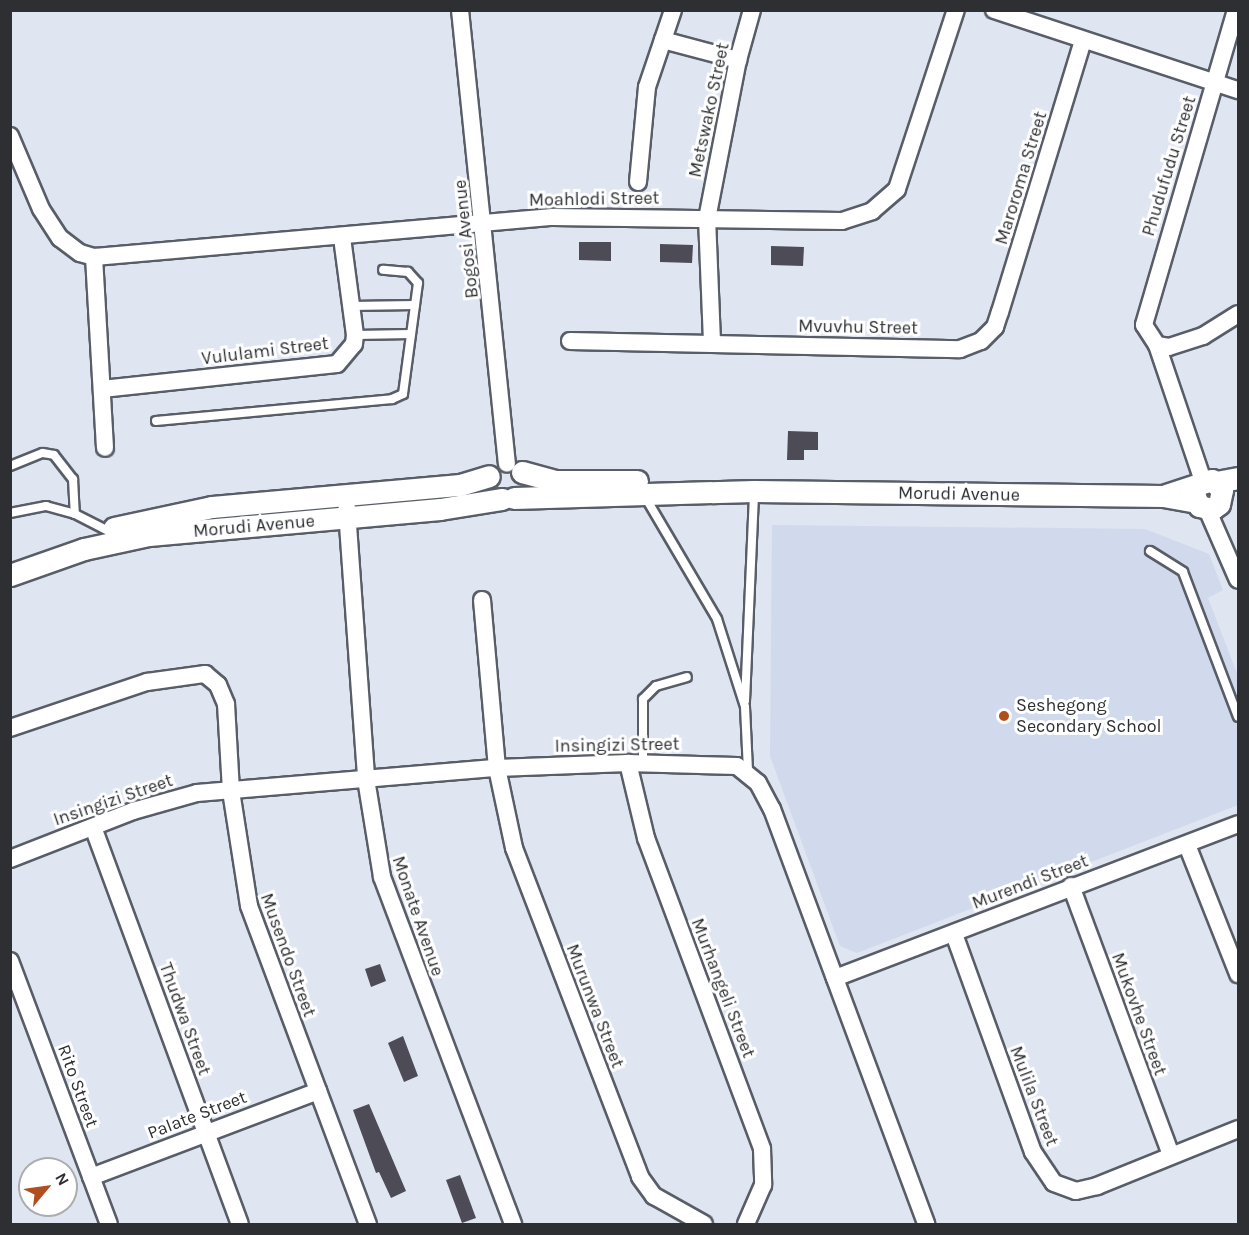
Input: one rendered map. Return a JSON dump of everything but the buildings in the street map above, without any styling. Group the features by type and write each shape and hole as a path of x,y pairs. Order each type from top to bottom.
{"street":[{"name":"Bogosi Avenue","path":"460,10 514,468"},
{"path":"638,182 647,87 673,10"},
{"name":"Metswako Street","path":"707,219 738,60 752,10"},
{"name":"Moahlodi Street","path":"94,257 342,237 484,222 606,216 842,221 886,201 905,172 956,10"},
{"path":"994,10 1083,41 1239,90"},
{"name":"Phudufudu Street","path":"1151,339 1144,316 1236,10"},
{"path":"663,40 738,60"},
{"name":"Maroroma Street","path":"995,327 1083,41"},
{"path":"10,136 41,209 60,238 80,253 94,257 105,448"},
{"path":"707,219 711,342"},
{"path":"342,237 355,335"},
{"path":"1239,314 1186,343 1151,339 1212,493 1221,534 1239,580"},
{"name":"Mvuvhu Street","path":"570,341 711,342 960,349 981,341 995,327"},
{"name":"Vululami Street","path":"102,389 326,367 343,359 354,344 355,335"},
{"path":"496,467 514,468 523,489 508,499 492,493 489,476 496,467"},
{"name":"Morudi Avenue","path":"514,468 556,481 637,481 754,491"},
{"name":"Morudi Avenue","path":"10,560 106,530 212,507 346,497 460,485 489,476"},
{"name":"Morudi Avenue","path":"10,575 84,549 139,537 347,518 508,499 754,491 1163,496 1212,493 1239,477"},
{"name":"Monate Avenue","path":"346,497 366,779 381,877 513,1224"},
{"name":"Murunwa Street","path":"482,600 497,768 514,848 640,1177 654,1196 704,1224"},
{"name":"Musendo Street","path":"10,728 128,687 189,674 212,677 226,704 231,791 249,906 368,1224"},
{"name":"Insingizi Street","path":"10,859 160,801 231,791 497,768 635,763 722,763 748,771"},
{"name":"Murhangeli Street","path":"635,763 646,838 762,1149 763,1185 746,1224"},
{"path":"748,771 772,809 926,1224"},
{"name":"Murendi Street","path":"835,978 954,934 1071,886 1239,824"},
{"name":"Thudwa Street","path":"93,826 240,1224"},
{"path":"1187,845 1239,974"},
{"name":"Mukovhe Street","path":"1071,886 1171,1155"},
{"name":"Mulila Street","path":"954,934 1033,1152 1054,1183 1076,1191 1239,1129"},
{"name":"Rito Street","path":"10,961 109,1224"},
{"name":"Palate Street","path":"91,1177 318,1091"}],"lane":[{"path":"156,421 392,399 406,388 418,283 414,276 383,270"},
{"path":"351,306 415,305"},
{"path":"355,335 411,334"},
{"path":"10,466 43,453 54,455 64,463 73,478 75,514"},
{"path":"748,771 745,707 754,491"},
{"path":"644,494 717,619 745,707"},
{"path":"10,513 46,506 75,514 106,530"},
{"path":"1150,551 1183,572 1239,717"},
{"path":"635,763 642,699 656,686 687,676"}],"shaded area":[{"name":"Seshegong Secondary School","path":"772,525 1145,529 1209,554 1223,590 1208,598 1238,676 1238,805 857,953 840,946 770,756"}],"place":[{"name":"Seshegong Secondary School","path":"1004,716"}]}
